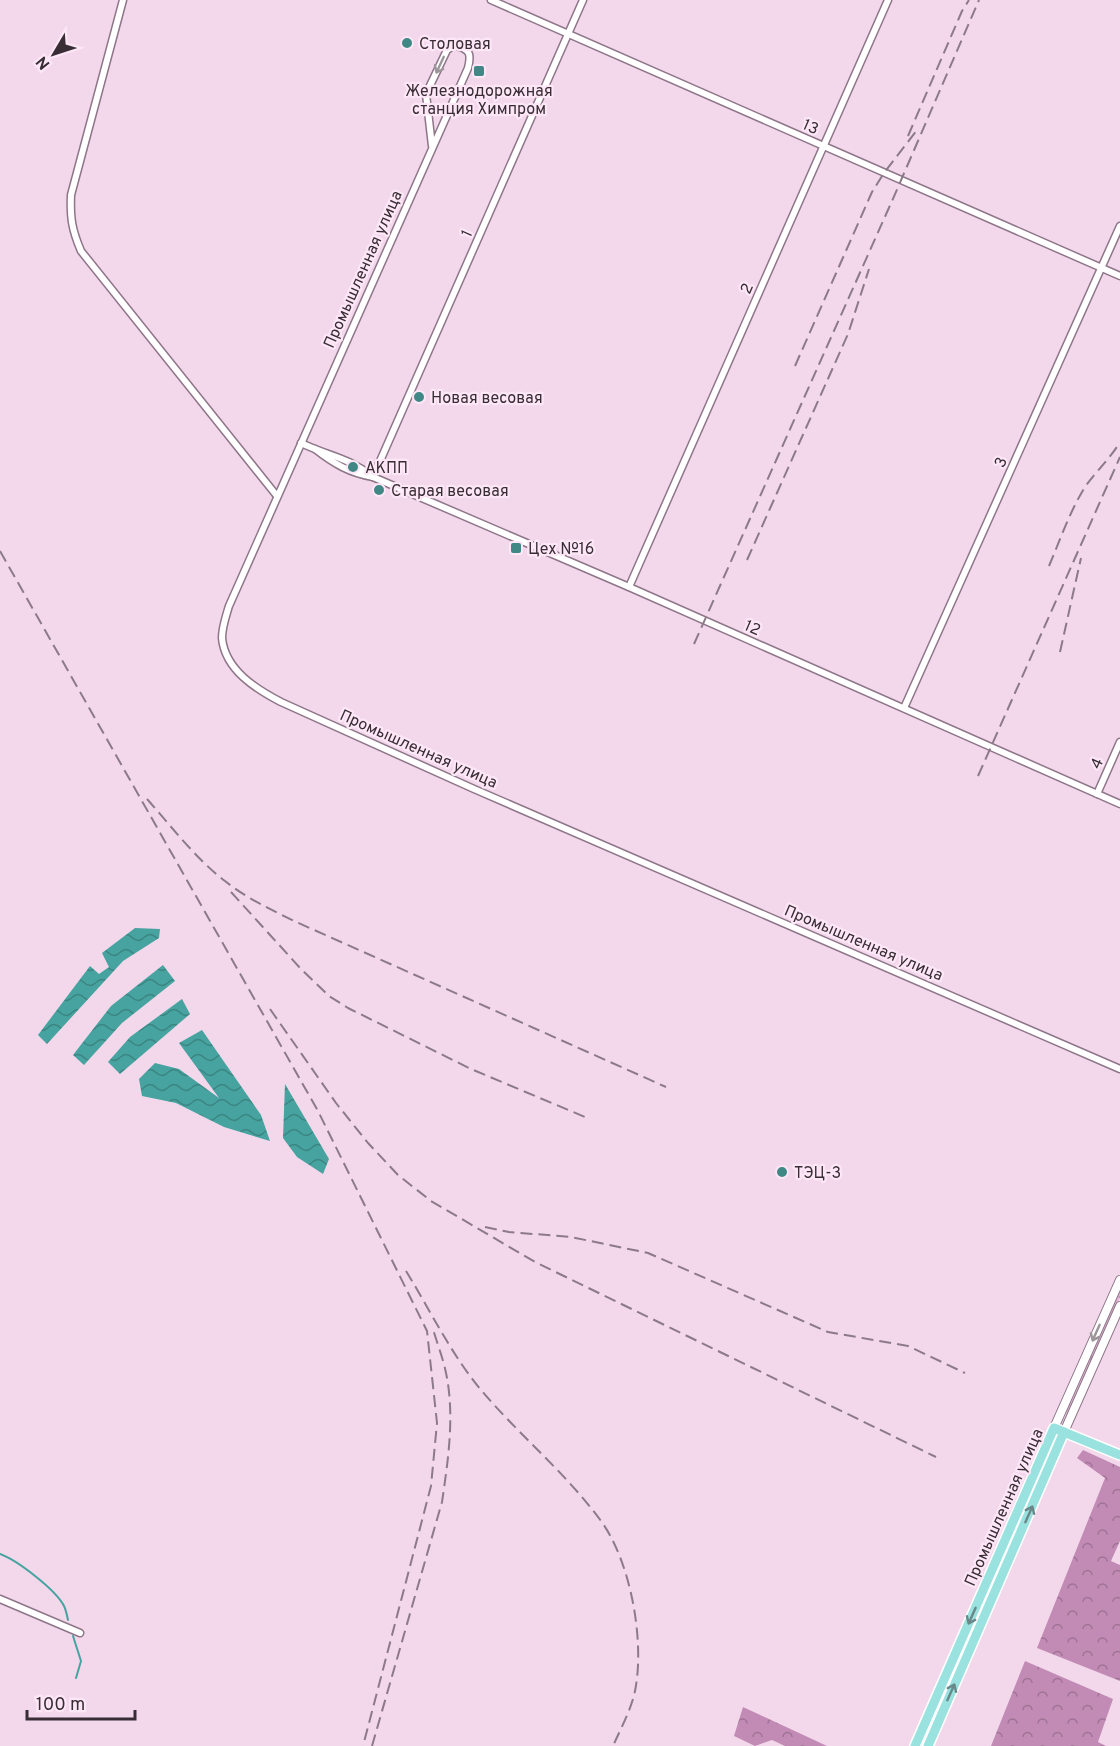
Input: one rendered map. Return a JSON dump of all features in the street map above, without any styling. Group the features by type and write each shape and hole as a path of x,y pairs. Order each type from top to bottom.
{"main road":[{"path":"1054,1428 1120,1455"},
{"name":"Промышленная улица","path":"915,1746 1054,1428"},
{"name":"Промышленная улица","path":"928,1746 1064,1432"}],"street":[{"path":"123,0 71,195 70,215 73,232 81,251 277,496"},
{"name":"13","path":"491,0 1120,276"},
{"name":"1","path":"373,477 583,0"},
{"name":"2","path":"629,587 888,0"},
{"name":"Промышленная улица","path":"432,146 426,94 447,50 455,45 470,53 468,68 229,606 223,625 222,638 230,662 252,685 281,702 474,789 1120,1069"},
{"name":"3","path":"904,708 1120,226"},
{"name":"12","path":"301,443 315,449 333,464 356,474 373,477 629,587 1120,804"},
{"name":"4","path":"1097,794 1120,742"},
{"name":"Промышленная улица","path":"1054,1428 1120,1280"},
{"name":"Промышленная улица","path":"1064,1432 1120,1306"},
{"path":"0,1599 80,1633"}],"green space":[{"path":"1120,1290 1120,1297 1069,1415 1066,1413"},
{"path":"1057,1439 924,1746 921,1746"},
{"path":"1083,1450 1120,1467 1120,1541 1111,1561 1120,1565 1120,1681 1037,1648 1105,1478 1077,1458"},
{"path":"1025,1661 1113,1699 1098,1742 1106,1746 991,1746"},
{"path":"743,1707 827,1746 785,1746 772,1740 755,1746 734,1736"}],"water":[{"path":"135,928 160,929 159,938 123,961 47,1044 38,1035 90,966 99,974 109,967 102,953"},
{"path":"163,965 175,981 122,1023 84,1065 73,1055 111,1006"},
{"path":"182,999 190,1014 120,1074 108,1062 130,1037"},
{"path":"202,1030 261,1115 270,1141 224,1127 176,1103 142,1096 139,1079 155,1063 179,1069 219,1098 179,1043"},
{"path":"285,1084 329,1159 323,1174 297,1157 283,1138"}],"waterway":[{"path":"0,1554 26,1569 45,1584 60,1599 68,1620"},
{"path":"73,1636 81,1661 76,1678"}],"railway":[{"path":"908,136 962,11 969,0"},
{"path":"694,644 979,0"},
{"path":"795,366 872,192 917,130"},
{"path":"747,560 848,334 869,269"},
{"path":"1049,566 1080,496 1120,442"},
{"path":"978,776 1120,457"},
{"path":"0,551 318,1111 427,1331 437,1423 431,1486 363,1746"},
{"path":"1060,652 1081,558"},
{"path":"147,799 204,863 233,887 258,903 666,1087"},
{"path":"231,892 301,969 329,996 348,1008 471,1069 585,1117"},
{"path":"270,1009 336,1103 368,1143 398,1175 431,1201 535,1262 936,1457"},
{"path":"485,1227 509,1232 571,1237 648,1253 828,1332 908,1346 965,1373"},
{"path":"406,1271 450,1347 470,1376 496,1407 587,1503 601,1521 620,1558 628,1580 637,1626 638,1671 631,1705 613,1746"},
{"path":"372,1746 442,1502 448,1454 450,1405 445,1367 433,1329"}],"place":[{"name":"Столовая","path":"407,43"},
{"name":"Железнодорожная станция Химпром","path":"479,71"},
{"name":"Новая весовая","path":"419,397"},
{"name":"АКПП","path":"353,467"},
{"name":"Старая весовая","path":"379,490"},
{"name":"Цех №16","path":"516,548"},
{"name":"ТЭЦ-3","path":"782,1172"}]}
